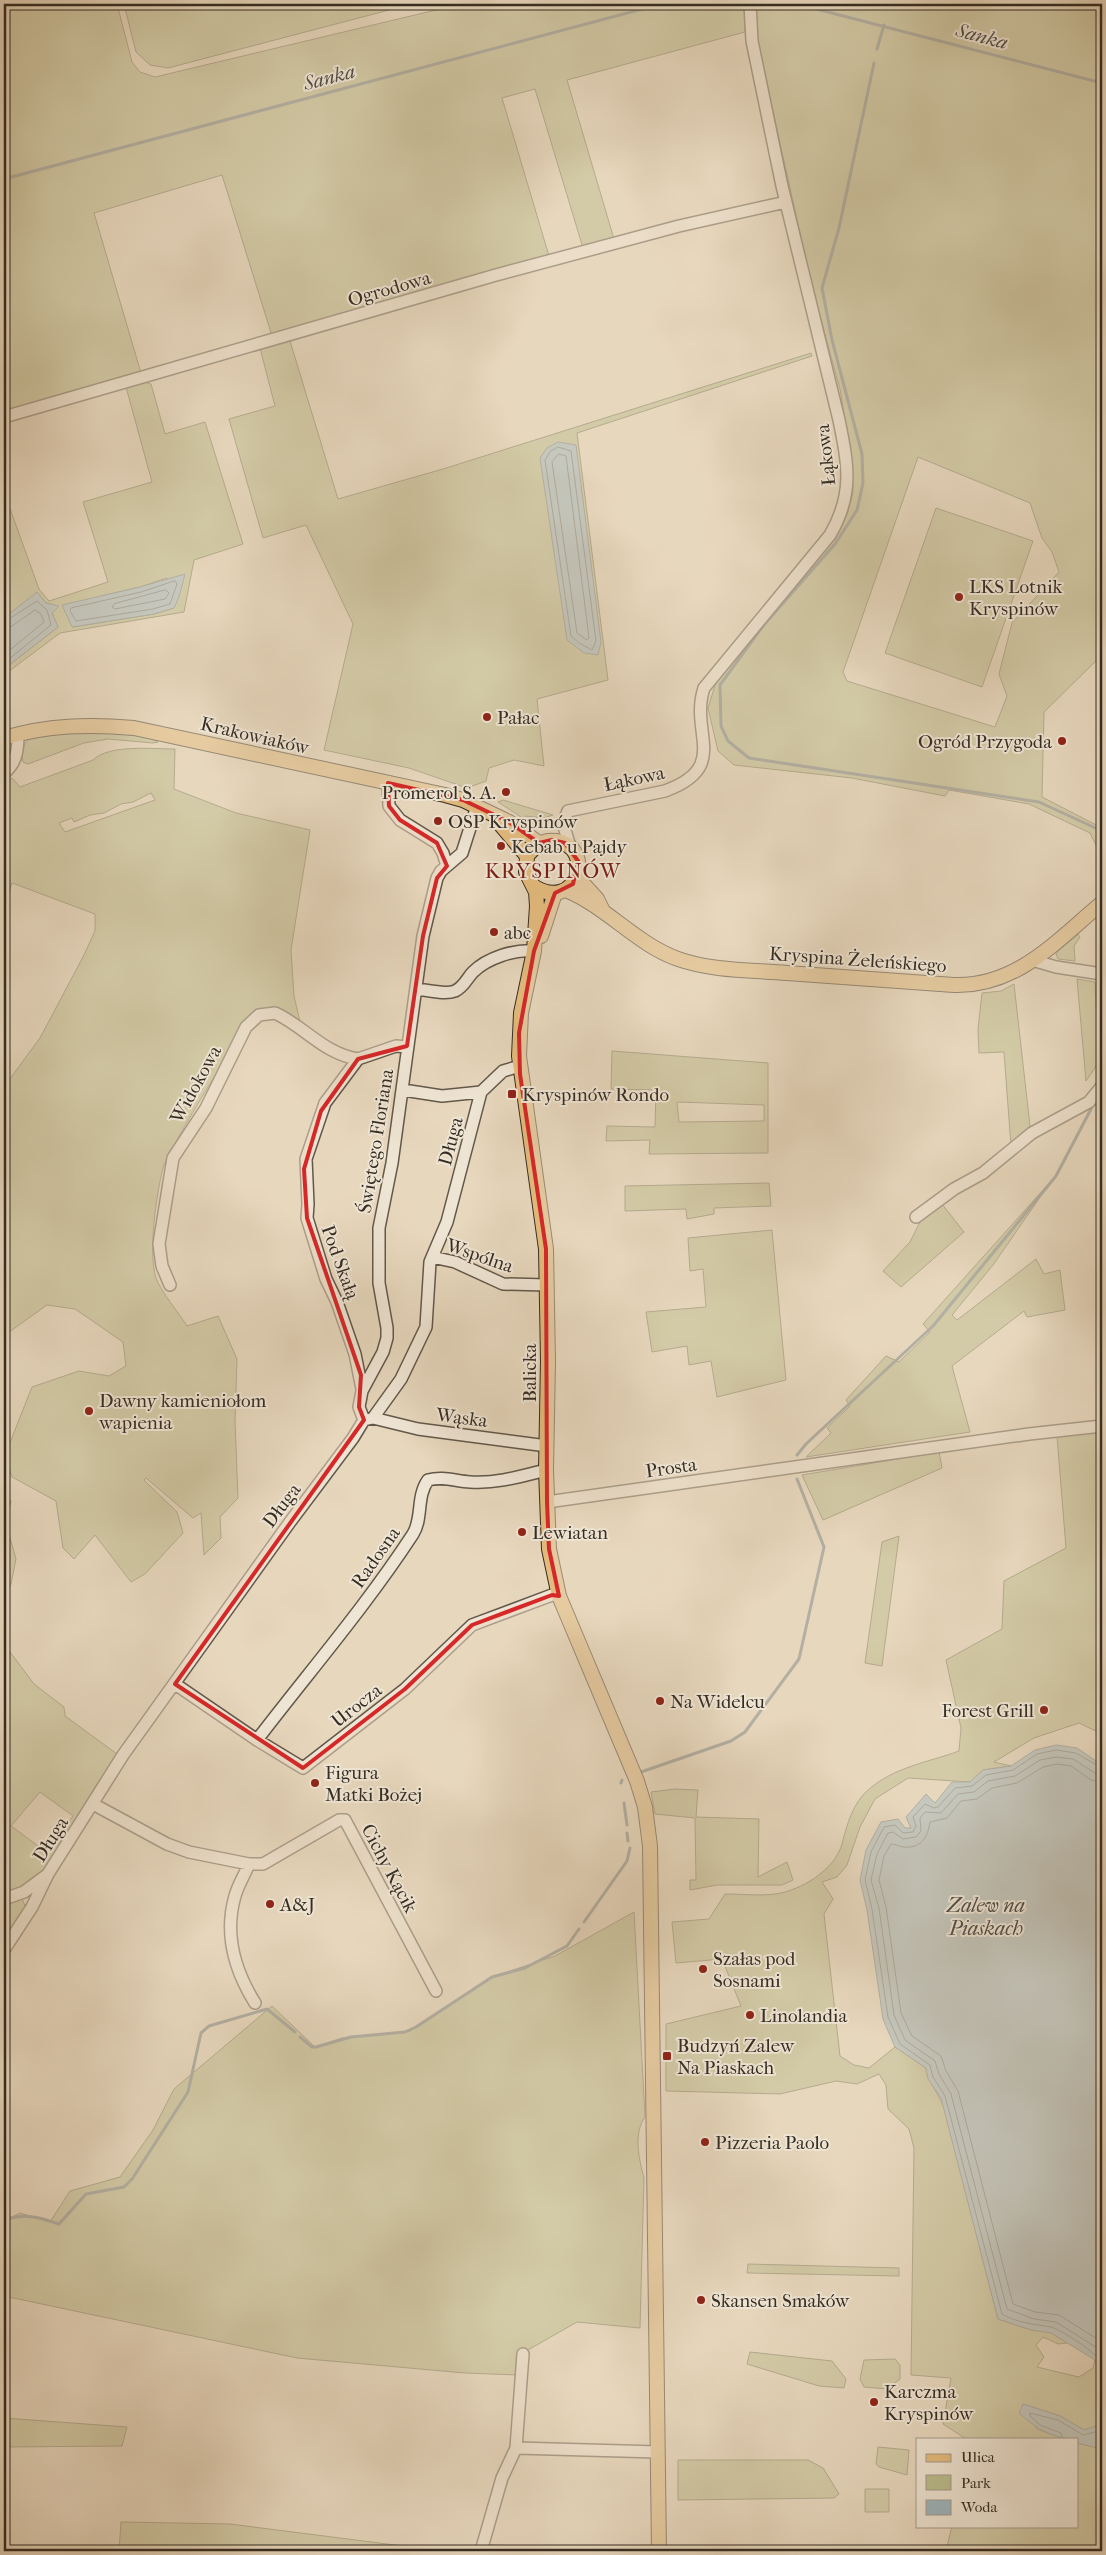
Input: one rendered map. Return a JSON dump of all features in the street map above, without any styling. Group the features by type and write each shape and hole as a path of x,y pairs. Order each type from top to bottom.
{"main road":[{"name":"Krakowiaków","path":"4,738 68,726 98,725 134,728 446,795 477,806 546,842"},
{"name":"Krakowiaków","path":"493,815 527,856"},
{"path":"546,842 570,847 578,861 577,877 560,891 548,893 533,886 526,872 527,856 546,842"},
{"name":"Kryspina Żeleńskiego","path":"577,877 597,899 602,909"},
{"name":"Balicka","path":"533,886 537,899 534,950 520,1023 520,1066 542,1214 548,1285 546,1470 549,1549 559,1596 637,1781 645,1807 650,1846 659,2551"},
{"name":"Kryspina Żeleńskiego","path":"560,891 602,909 651,946 677,959 716,967 968,986 999,980 1032,960 1102,903"},
{"name":"Balicka","path":"534,950 560,891"}],"street":[{"name":"Łąkowa","path":"546,842 563,822 568,811 665,790 677,786 699,769 705,750 700,711 704,688 811,560 840,517 846,501 847,458 786,202 752,40 750,5"},
{"name":"Ogrodowa","path":"4,417 506,272 679,226 786,202"},
{"path":"4,773 8,770 18,751 18,734"},
{"path":"388,783 389,806 400,820 437,843 443,853 447,866"},
{"name":"Świętego Floriana","path":"368,1419 359,1407 362,1391 383,1352 387,1338 379,1283 379,1228 392,1163 403,1090 407,1047 417,990 423,936 437,878 462,853 477,806"},
{"path":"563,822 570,847"},
{"path":"417,990 453,992 461,988 472,973 484,963 525,950 534,950"},
{"path":"1032,960 1056,967 1102,974"},
{"name":"Widokowa","path":"170,1285 162,1266 159,1244 173,1158 206,1108 246,1027 259,1015 275,1013 320,1044 345,1057 358,1060"},
{"path":"358,1060 396,1046 407,1047"},
{"name":"Pod Skałą","path":"358,1060 321,1111 304,1169 308,1204 307,1218 326,1280 337,1302 355,1354 362,1391"},
{"path":"403,1090 442,1096 481,1092 502,1071 520,1066"},
{"path":"916,1217 954,1189 983,1173 1032,1134 1089,1102 1102,1086"},
{"name":"Długa","path":"4,1950 32,1907 48,1874 123,1755 290,1522 353,1438 401,1380 423,1334 432,1257 447,1222 481,1092"},
{"name":"Wspólna","path":"432,1257 455,1262 503,1284 548,1285"},
{"name":"Wąska","path":"368,1419 418,1429 547,1446"},
{"name":"Prosta","path":"547,1502 1102,1426"},
{"name":"Radosna","path":"257,1740 341,1634 403,1549 416,1529 422,1489 428,1480 438,1477 471,1482 507,1480 546,1470"},
{"name":"Urocza","path":"175,1684 257,1740 303,1768 405,1689 472,1625 552,1595 559,1596"},
{"name":"Cichy Kącik","path":"93,1804 167,1844 198,1854 249,1864 264,1864 339,1820 345,1820 436,1991"},
{"path":"249,1864 235,1895 232,1952 239,1972 256,2003"},
{"path":"4,1899 24,1892 48,1874"},
{"path":"24,1892 32,1907"},
{"path":"481,2551 502,2478 516,2448 523,2354"},
{"path":"516,2448 658,2452"}],"highlighted area":[{"path":"388,783 463,800 509,822 539,843 552,840 565,843 578,861 573,884 555,893 534,951 519,1033 520,1074 546,1249 547,1502 549,1549 559,1596 552,1595 472,1625 405,1689 303,1768 175,1684 364,1420 359,1407 361,1375 307,1218 304,1169 321,1111 358,1059 407,1046 423,936 437,878 447,866 437,843 400,820 389,806"}],"green space":[{"path":"4,4 117,4 132,62 140,72 155,77 461,4 746,4 745,32 567,80 614,239 583,248 535,89 502,98 549,256 272,336 222,175 94,213 141,373 4,413"},
{"path":"124,4 412,4 168,68 150,65 136,52"},
{"path":"754,4 1102,4 1102,655 1044,712 1042,797 1102,828 1102,890 1099,892 1097,847 1090,833 1029,804 949,790 945,796 852,778 734,765 718,751 708,708 716,682 841,528 848,512 853,492 851,458 840,389 812,287 756,35","holes":["918,457 1030,503 1042,538 1052,552 1059,572 1012,623 999,674 1007,696 995,727 847,681 843,672"]},
{"path":"290,341 338,499 443,469 811,353 812,356 577,433 608,680 537,699 544,766 514,760 489,768 486,781 467,788 409,768 324,750 353,624 306,525 263,538 229,419 275,406 260,348"},
{"path":"144,382 151,384 165,434 205,422 243,544 194,560 184,612 60,633 4,675 4,669 58,627 52,613 58,606 46,603 37,593 4,618 4,492 39,589 49,601 108,582 83,502 152,482 126,387","holes":["167,578 174,608 154,614 73,627 101,596 140,587"]},
{"name":"LKS Lotnik Kryspinów","path":"936,508 1033,541 982,687 885,653"},
{"path":"83,731 132,734 151,738 158,742 108,739 84,743 28,764 23,762 23,749 30,738"},
{"path":"120,749 175,749 174,789 236,813 310,830 291,950 294,996 301,1026 292,1018 272,1008 261,1010 209,1085 178,1137 163,1168 153,1239 156,1278 187,1326 218,1316 237,1359 235,1421 238,1498 220,1517 221,1538 204,1555 201,1513 193,1518 146,1478 144,1480 177,1512 183,1533 145,1574 131,1582 95,1535 74,1559 63,1548 56,1501 12,1477 5,1455 32,1387 79,1371 109,1376 126,1366 123,1342 75,1309 47,1305 5,1335 7,1368 4,1388 4,1087 40,1038 83,957 95,931 95,914 12,883 4,908 4,783 12,778 20,787","holes":["151,793 155,800 65,832 59,823 72,818 74,822 90,815 104,813 121,804 133,802"]},
{"path":"503,800 553,815 544,818 525,816 524,819 498,802"},
{"path":"1078,934 1080,937 1074,946 1075,961 1058,959 1056,954 1058,951"},
{"path":"1077,979 1095,982 1099,1062 1086,1081"},
{"path":"1014,984 1030,1126 1011,1146 1004,1052 979,1053 978,1029 982,993 1001,991"},
{"path":"612,1051 768,1063 768,1153 649,1154 650,1140 606,1141 607,1126 655,1127 656,1090 611,1089","holes":["677,1102 764,1105 764,1121 679,1122"]},
{"path":"1052,1180 993,1265 952,1315 957,1320 1036,1259 1044,1274 1060,1270 1065,1310 1027,1317 1024,1311 952,1366 970,1432 806,1457 831,1433 827,1428 850,1406 846,1400 886,1356 899,1362 930,1332 923,1324"},
{"path":"769,1183 771,1206 714,1208 714,1214 687,1219 686,1209 625,1211 625,1186"},
{"path":"942,1204 964,1232 901,1287 883,1271 910,1242 922,1218"},
{"path":"772,1230 786,1380 717,1397 711,1361 689,1365 687,1346 652,1352 646,1312 706,1307 703,1269 690,1271 688,1238"},
{"path":"1102,1432 1102,1734 1079,1723 1034,1738 994,1762 1011,1766 983,1770 970,1782 908,1778 875,1799 860,1827 847,1865 837,1877 822,1882 833,1899 824,1914 840,2056 854,2065 869,2068 895,2047 926,2068 945,2111 998,2319 1031,2330 1051,2332 1067,2343 1058,2344 1043,2337 1036,2345 1044,2357 1037,2367 1079,2377 1093,2368 1095,2360 1101,2377 1101,2401 1097,2426 1084,2430 1060,2416 1023,2404 1037,2429 1061,2438 964,2438 943,2424 951,2378 911,2375 914,2148 909,2129 888,2109 886,2085 879,2074 857,2084 836,2081 780,2094 666,2091 666,2024 741,2006 722,1959 676,1963 672,1922 709,1919 725,1894 775,1894 795,1889 805,1884 815,1878 832,1862 842,1844 851,1814 858,1801 868,1790 900,1770 959,1751 961,1728 946,1660 1002,1629 1004,1581 1066,1548 1057,1436"},
{"path":"939,1452 942,1468 823,1520 802,1475"},
{"path":"4,1497 11,1501 6,1523 16,1559 11,1584 4,1603"},
{"path":"899,1536 882,1666 865,1663 882,1542"},
{"path":"4,1644 34,1684 64,1707 65,1716 117,1754 49,1865 22,1889 4,1896","holes":["40,1792 73,1816 45,1851 11,1826"]},
{"path":"675,1789 698,1790 696,1817 759,1819 758,1877 787,1862 793,1880 782,1885 717,1885 690,1890 690,1880 696,1880 695,1818 655,1814 651,1792"},
{"path":"16,1899 22,1899 26,1908 4,1941 4,1904"},
{"path":"634,1912 645,2117 641,2124 638,2139 644,2178 640,2328 577,2322 528,2350 518,2351 517,2375 465,2373 297,2358 4,2296 4,2221 20,2213 50,2222 70,2191 120,2177 153,2130 174,2089 272,2006 315,2047 342,2038 410,2031 495,1976 555,1956"},
{"path":"748,2264 899,2268 899,2276 747,2273"},
{"path":"750,2352 832,2361 846,2379 844,2388 819,2386 747,2364"},
{"path":"895,2359 900,2365 900,2379 887,2389 864,2387 860,2379 864,2360"},
{"path":"4,2418 127,2427 122,2446 4,2447"},
{"path":"1078,2443 1102,2449 1102,2551 946,2551 952,2528 1078,2528"},
{"path":"878,2447 909,2450 907,2475 879,2467 876,2464"},
{"path":"678,2460 808,2460 823,2468 839,2494 834,2498 678,2500"},
{"path":"865,2489 889,2489 889,2512 865,2512"},
{"path":"121,2522 230,2524 442,2551 119,2551"},
{"path":"488,2545 651,2549 651,2551 486,2551"}],"water":[{"path":"558,442 576,445 601,642 598,655 584,653 567,640 540,458 547,448"},
{"path":"185,574 174,608 154,614 72,627 62,605 140,587"},
{"path":"37,592 46,603 59,606 52,613 58,627 4,669 4,618"},
{"name":"Zalew na Piaskach","path":"1056,1745 1077,1748 1102,1765 1102,2374 1095,2360 1051,2333 1031,2330 998,2319 941,2098 928,2079 926,2068 895,2047 883,2019 867,1910 860,1880 866,1850 881,1822 898,1819 905,1828 911,1828 906,1817 926,1794 935,1803 952,1782 970,1782 983,1770 1011,1766 1035,1750"},
{"path":"1023,2404 1060,2416 1084,2430 1097,2426 1102,2407 1102,2449 1078,2443 1078,2438 1064,2438 1046,2432 1032,2424 1019,2413"}],"waterway":[{"name":"Sanka","path":"4,179 661,4"},
{"name":"Sanka","path":"797,4 1102,83"},
{"path":"877,49 884,25"},
{"path":"874,63 839,228 822,288 832,340 862,454 863,483 857,510 835,544 763,626 720,685 721,726 728,741 749,758 1039,802 1102,831"},
{"path":"797,1455 806,1444 933,1326 1056,1176 1091,1109"},
{"path":"641,1772 731,1741 745,1732 799,1659 824,1547 797,1479"},
{"path":"624,1803 627,1825"},
{"path":"627,1833 628,1841"},
{"path":"584,1922 627,1861 630,1848"},
{"path":"300,2037 312,2047 316,2047 351,2037 405,2032 416,2027 492,1977 525,1968 567,1946 579,1929"},
{"path":"134,2176 188,2092 201,2033 209,2026 267,2009 295,2032"},
{"path":"4,2220 25,2216 59,2224 86,2194 124,2187 133,2178"}],"place":[{"name":"LKS Lotnik Kryspinów","path":"959,597"},
{"name":"Pałac","path":"487,717"},
{"name":"Ogród Przygoda","path":"1062,741"},
{"name":"Promerol S. A.","path":"506,792"},
{"name":"OSP Kryspinów","path":"438,821"},
{"name":"Kebab u Pajdy","path":"501,846"},
{"name":"abc","path":"494,932"},
{"name":"Kryspinów Rondo","path":"512,1094"},
{"name":"Dawny kamieniołom wapienia","path":"89,1411"},
{"name":"Lewiatan","path":"522,1532"},
{"name":"Na Widelcu","path":"660,1701"},
{"name":"Forest Grill","path":"1044,1710"},
{"name":"Figura Matki Bożej","path":"315,1783"},
{"name":"A&J","path":"270,1904"},
{"name":"Szałas pod Sosnami","path":"703,1969"},
{"name":"Linolandia","path":"750,2015"},
{"name":"Budzyń Zalew Na Piaskach","path":"667,2056"},
{"name":"Pizzeria Paolo","path":"705,2142"},
{"name":"Skansen Smaków","path":"701,2300"},
{"name":"Karczma Kryspinów","path":"874,2402"}],"district":[{"name":"KRYSPINÓW","path":"553,871"}]}
